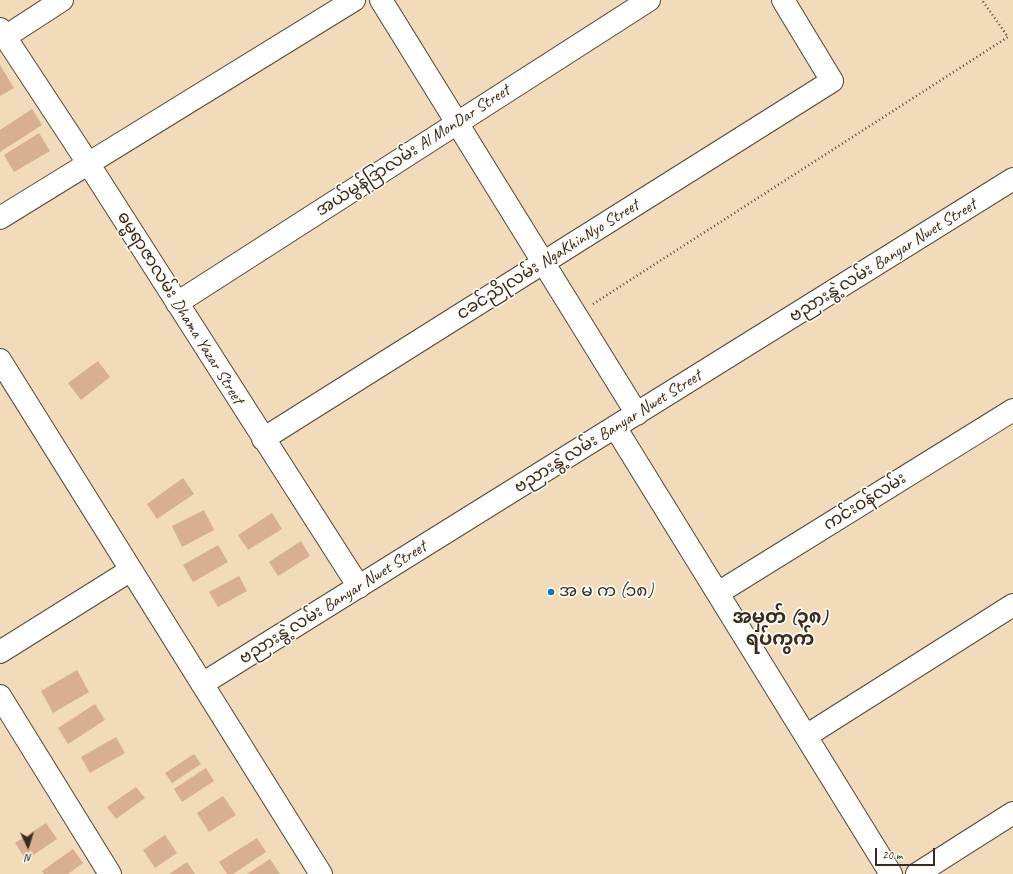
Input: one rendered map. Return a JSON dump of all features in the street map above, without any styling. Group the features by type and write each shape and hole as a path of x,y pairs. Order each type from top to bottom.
{"street":[{"path":"2,33 62,0"},
{"path":"0,218 354,0"},
{"path":"381,0 637,414"},
{"name":"အယ်မွန်ဒြာလမ်း Al MonDar Street","path":"177,303 649,0"},
{"name":"ငခင်ညိုလမ်း NgaKhinNyo Street","path":"263,439 832,81 783,0"},
{"name":"ဓမ္မရာဇာလမ်း Dhama Yazar Street","path":"2,33 88,163 359,587"},
{"name":"ဗညားနွဲ့လမ်း Banyar Nwet Street","path":"202,684 1013,179"},
{"path":"0,360 321,874"},
{"name":"ကင်းဝန်လမ်း","path":"718,593 1013,410"},
{"path":"615,427 891,874"},
{"path":"0,652 131,570"},
{"path":"806,736 1013,605"},
{"path":"0,696 110,874"},
{"path":"917,874 1013,813"}],"path":[{"path":"576,315 1008,38 982,0"}],"building":[{"path":"0,65 14,88 0,96"},
{"path":"32,109 42,125 0,152 0,130"},
{"path":"39,133 50,151 14,172 4,155"},
{"path":"98,361 110,377 81,400 68,383"},
{"path":"183,478 194,494 157,519 147,504"},
{"path":"204,510 214,530 182,547 172,526"},
{"path":"272,513 282,529 248,550 238,535"},
{"path":"301,541 310,556 278,576 269,562"},
{"path":"218,545 228,562 193,582 183,565"},
{"path":"239,576 247,591 218,607 209,592"},
{"path":"77,670 89,692 53,713 41,691"},
{"path":"95,704 105,720 68,744 58,728"},
{"path":"116,737 125,753 90,773 81,757"},
{"path":"194,754 201,764 172,783 165,773"},
{"path":"206,768 214,781 182,802 174,789"},
{"path":"136,787 145,798 116,819 107,807"},
{"path":"223,796 236,815 209,832 197,813"},
{"path":"46,823 57,839 26,860 15,843"},
{"path":"165,835 177,853 155,868 143,850"},
{"path":"257,838 266,852 233,874 227,874 219,862"},
{"path":"73,849 83,863 68,874 44,874 42,871"},
{"path":"270,859 280,874 247,874"},
{"path":"187,862 195,874 169,874"}],"place":[{"name":"အ မ က (၁၈)","path":"551,592"}],"district":[{"name":"အမှတ် (၃၈) ရပ်ကွက်","path":"780,629"}]}
